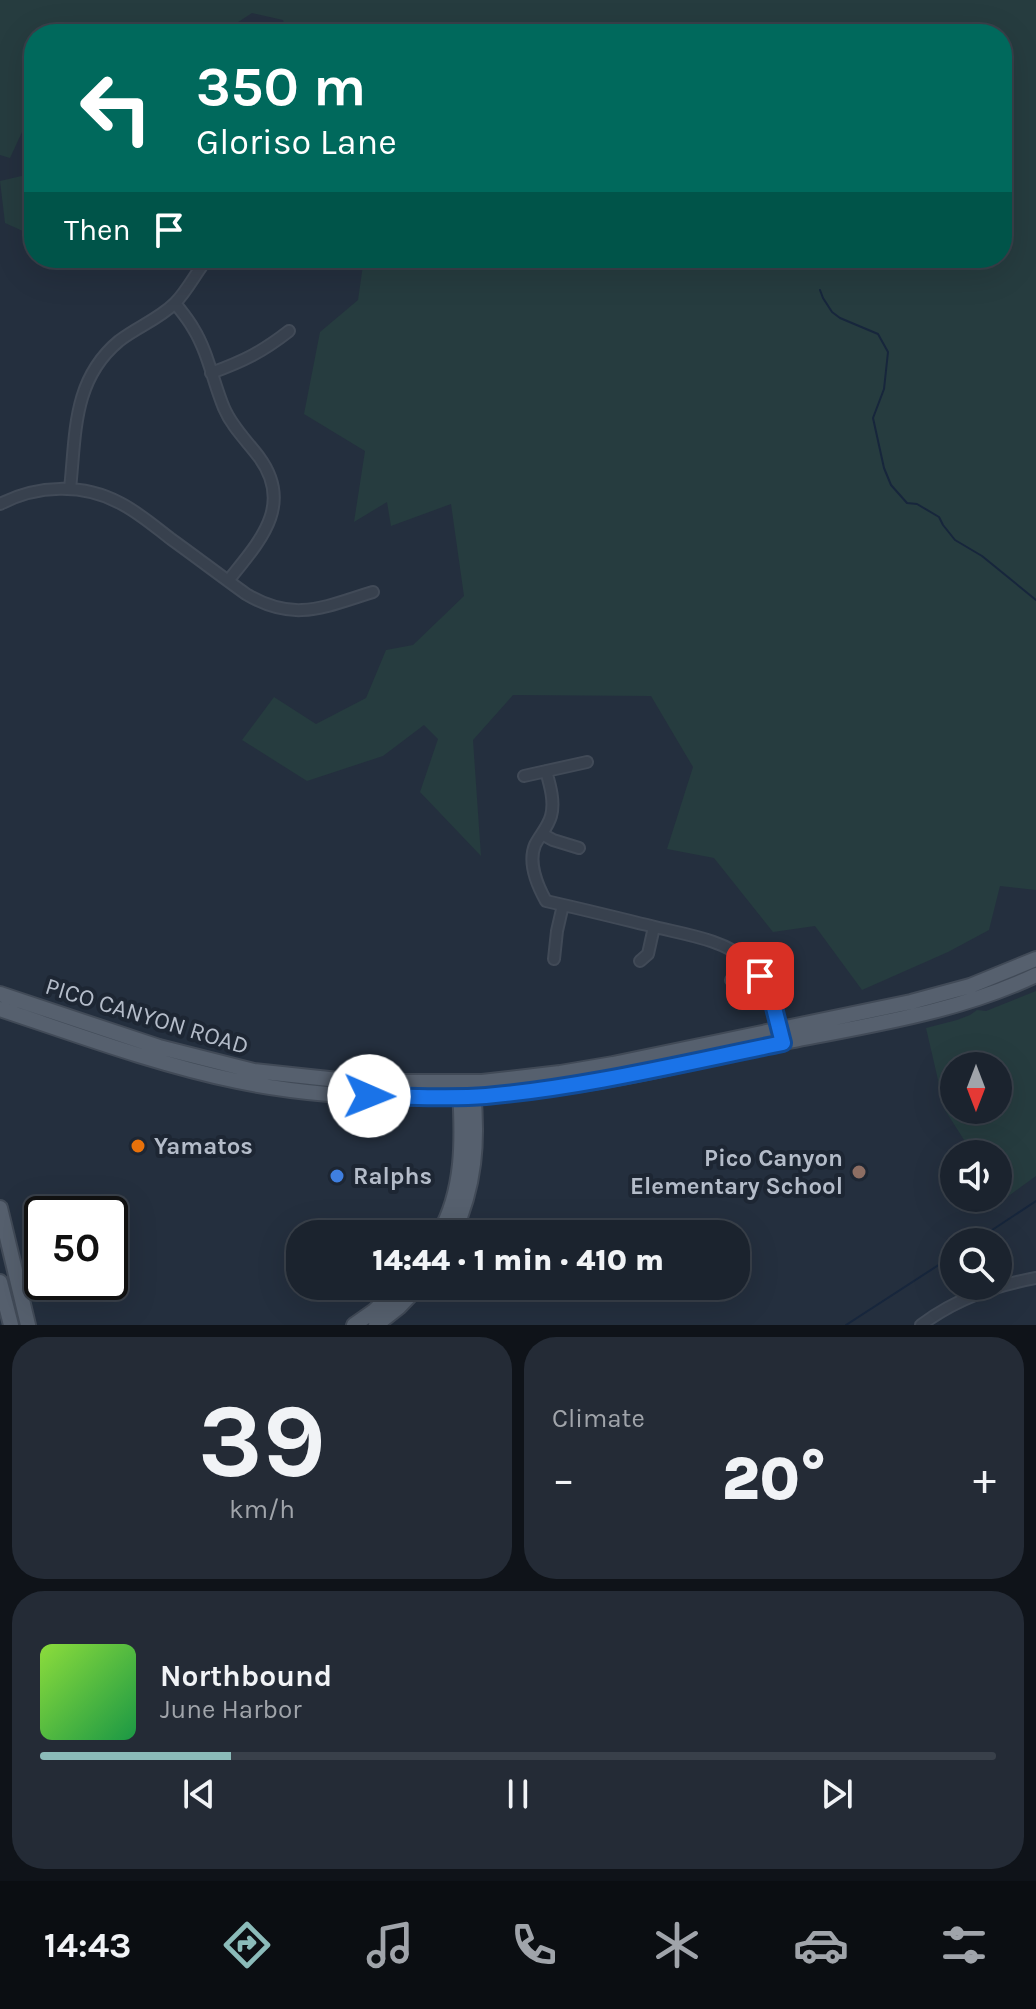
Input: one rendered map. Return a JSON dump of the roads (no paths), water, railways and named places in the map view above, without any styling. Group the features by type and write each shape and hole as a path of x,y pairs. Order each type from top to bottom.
{"main road":[{"name":"PICO CANYON ROAD","path":"0,1009 173,1065 239,1081 302,1091 369,1096 569,1086 781,1036 970,986 1036,959"},
{"name":"PICO CANYON ROAD","path":"781,1036 908,1017 959,1004 1036,975"},
{"name":"PICO CANYON ROAD","path":"0,994 159,1047 254,1071 467,1089"},
{"path":"447,1220 455,1195 467,1089"},
{"path":"459,1220 473,1172 475,1148 467,1089"},
{"path":"0,1208 28,1325"},
{"path":"0,1282 11,1325"},
{"path":"354,1325 386,1300"},
{"path":"376,1325 406,1300"}],"street":[{"path":"70,489 76,418 88,382 116,344 175,303 201,268"},
{"path":"175,303 193,326 225,410 265,466 273,488 273,510 267,528 228,581"},
{"path":"211,373 253,357 289,331"},
{"path":"0,504 39,491 70,489 97,494 121,503 259,602 289,611 313,610 373,592"},
{"path":"524,776 587,762"},
{"path":"546,771 552,811 536,844 533,860 538,887 546,901 729,948 748,962 770,992 781,1036"},
{"path":"542,834 579,848"},
{"path":"554,959 563,905"},
{"path":"640,961 648,954 654,927"},
{"path":"731,980 748,962"},
{"path":"770,992 786,985"},
{"path":"921,1325 971,1295 1036,1278"}],"waterway":[{"path":"820,290 832,312 878,334 888,352 884,389 873,418 891,485 907,503 917,504 939,517 955,540 982,556 1036,600"},
{"path":"995,1228 1036,1201"},
{"path":"846,1325 940,1264"}],"place":[{"name":"Yamatos","path":"138,1146"},
{"name":"Pico Canyon Elementary School","path":"859,1172"},
{"name":"Ralphs","path":"337,1176"}]}
